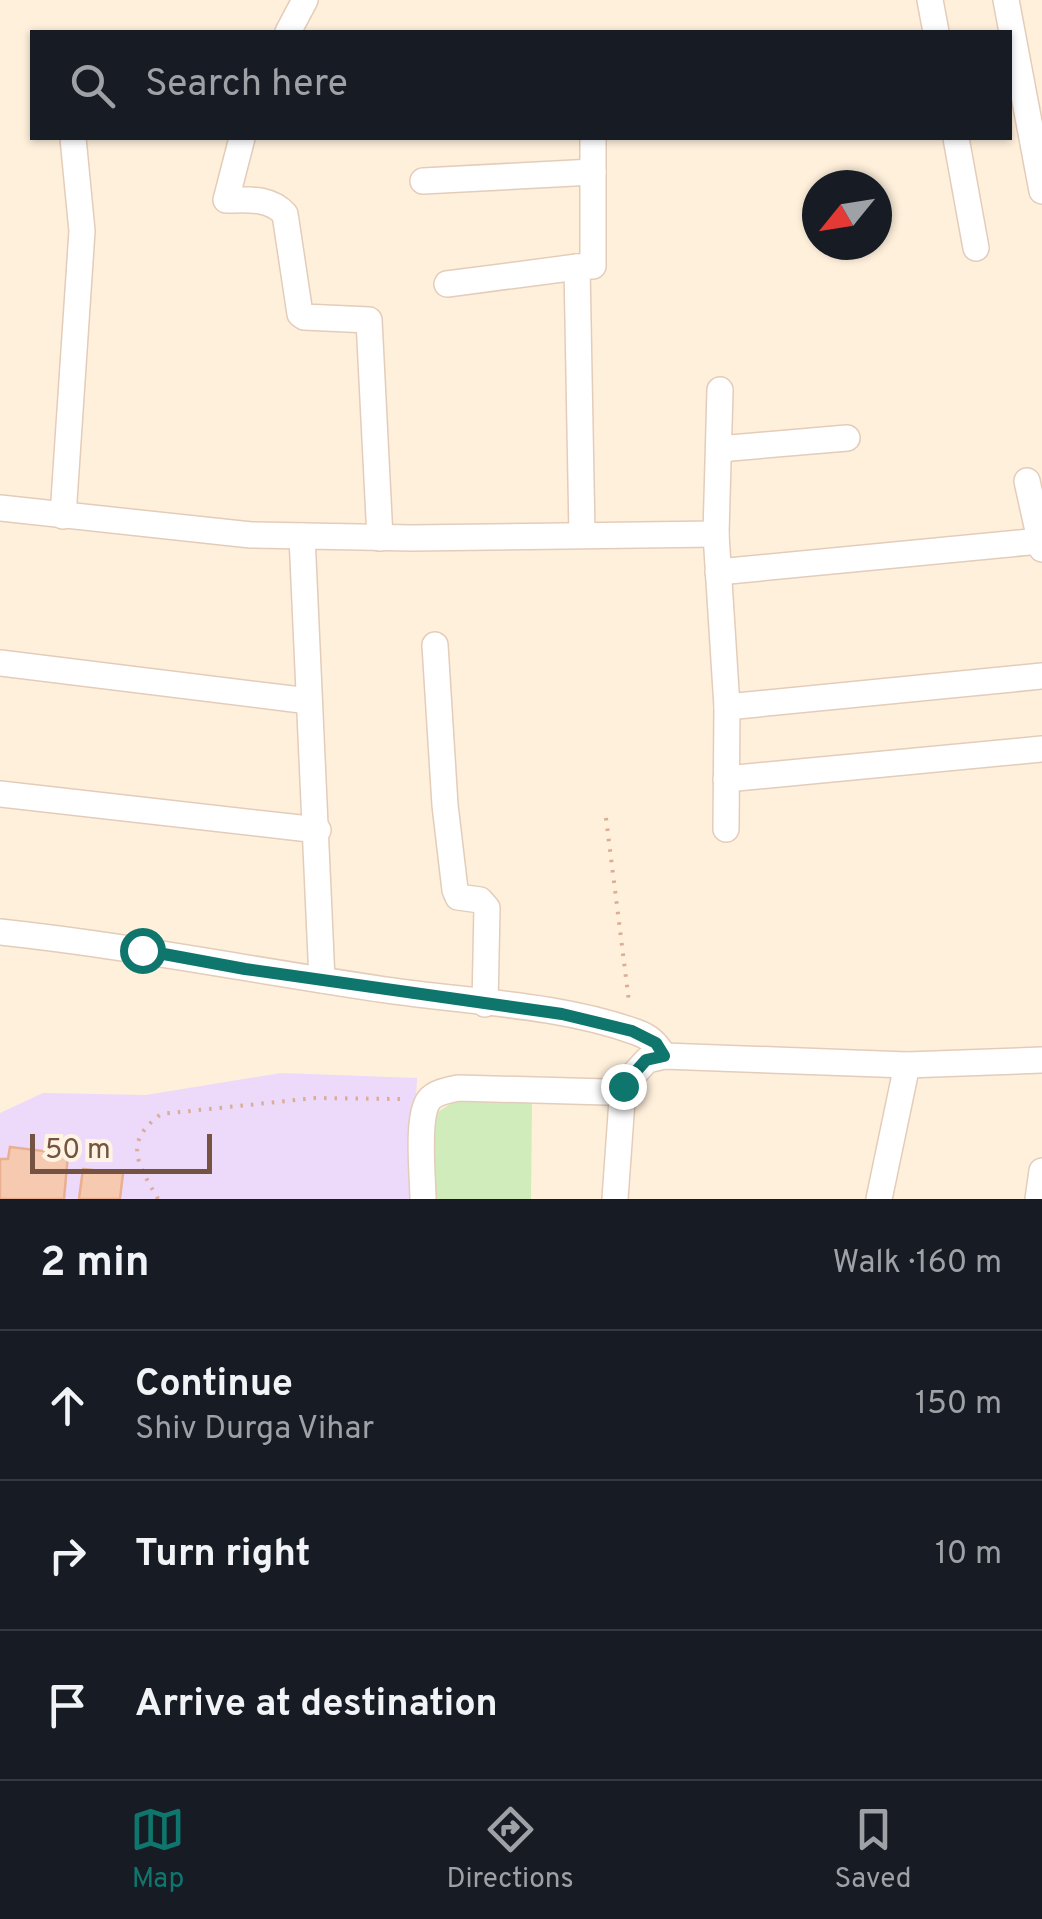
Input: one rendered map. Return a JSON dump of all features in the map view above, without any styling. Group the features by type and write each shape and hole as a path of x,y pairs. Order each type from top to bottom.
{"street":[{"path":"289,30 305,0"},
{"path":"930,0 936,30"},
{"path":"1006,0 1012,30"},
{"path":"1012,32 1042,191"},
{"path":"62,516 82,231 73,140"},
{"path":"241,140 226,200 276,204 284,214 300,314 370,320 380,538"},
{"path":"447,284 593,266 593,140"},
{"path":"956,140 976,248"},
{"path":"423,181 593,172"},
{"path":"577,268 582,535"},
{"path":"720,390 716,534 726,707 726,829"},
{"path":"719,448 847,438"},
{"path":"718,572 1041,545 1026,481"},
{"path":"0,508 250,535 380,538 716,534"},
{"path":"302,536 322,980"},
{"path":"435,645 455,890 458,896 480,900 487,908 484,1004"},
{"path":"0,663 308,702"},
{"path":"726,707 1042,676"},
{"path":"726,779 1042,750"},
{"path":"0,794 318,830"},
{"path":"0,932 107,943 322,980 562,1014 632,1031 656,1043 664,1056"},
{"path":"423,1199 423,1116 429,1100 458,1088 607,1092 623,1086 646,1060 664,1056 907,1065 1042,1060"},
{"path":"879,1199 907,1065"},
{"path":"616,1199 623,1086"},
{"path":"1038,1199 1042,1172"}],"path":[{"path":"606,818 632,1031"},
{"path":"158,1199 138,1164 136,1145 147,1125 161,1114 316,1098 429,1100"}],"shaded area":[{"path":"281,1073 417,1078 411,1199 0,1199 0,1113 43,1093 146,1095"}],"green space":[{"path":"460,1098 532,1100 531,1199 434,1199 433,1115"}],"building":[{"path":"10,1147 68,1154 64,1199 0,1199 0,1159 8,1159"},
{"path":"83,1169 123,1173 120,1199 79,1199"}],"route":[{"path":"142,950 245,969 562,1014 632,1031 656,1043 664,1056 646,1060 623,1086"}]}
